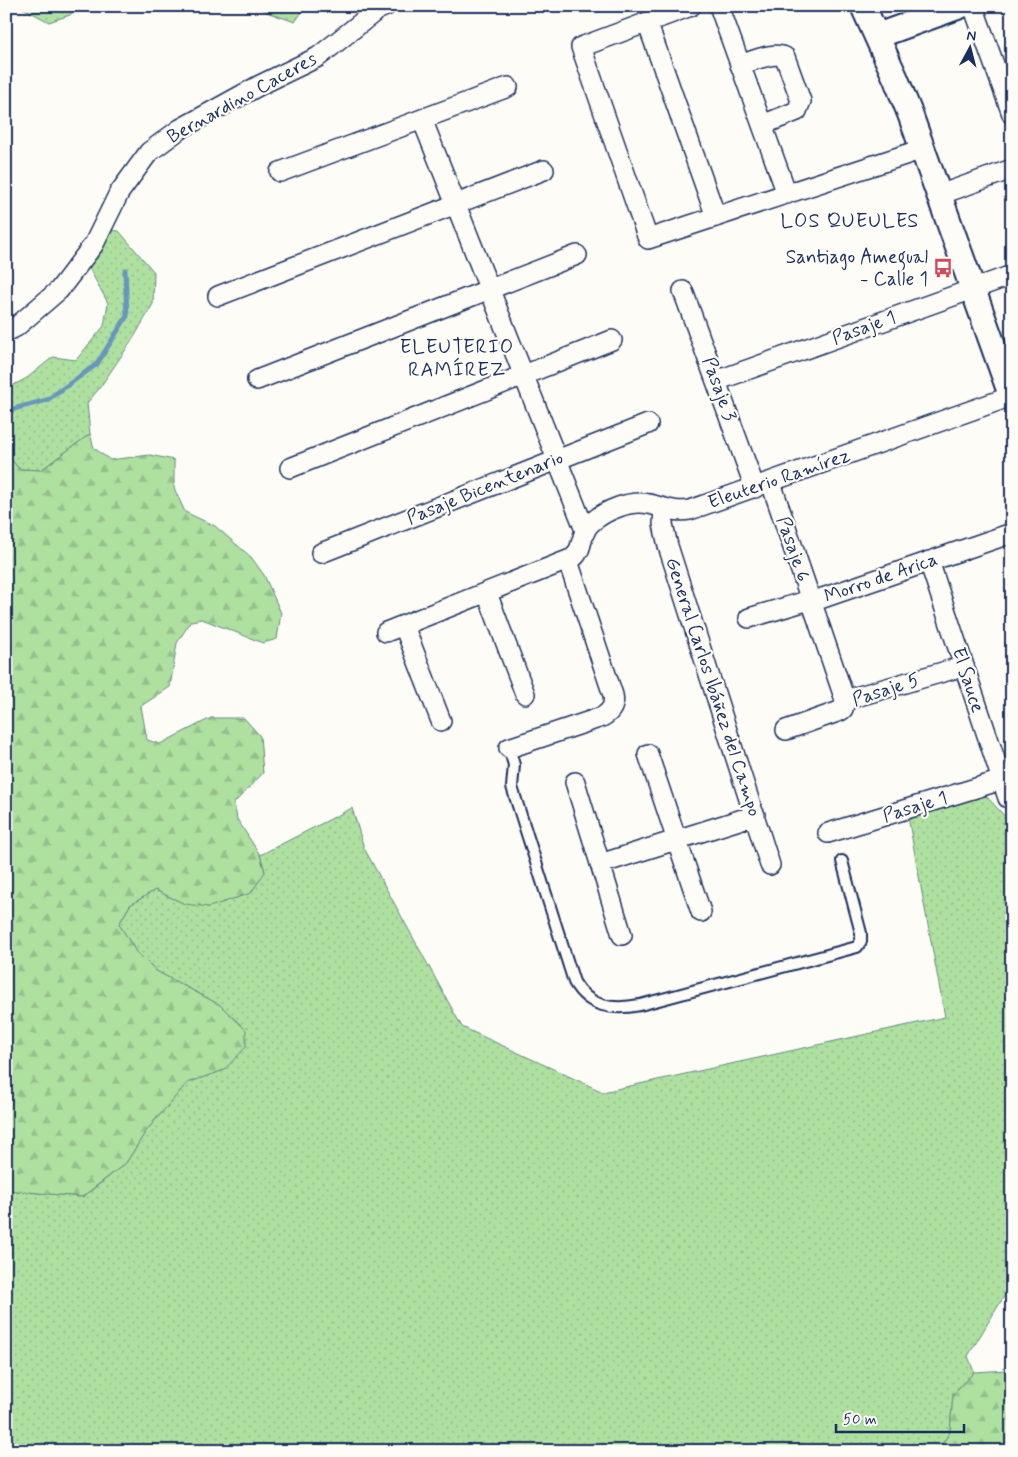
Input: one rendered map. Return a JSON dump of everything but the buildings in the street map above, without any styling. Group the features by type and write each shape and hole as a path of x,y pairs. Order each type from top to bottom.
{"street":[{"path":"691,6 580,47 648,239 923,150"},
{"path":"719,6 787,194"},
{"path":"863,6 896,79 940,195 1012,397"},
{"path":"877,36 960,6"},
{"path":"973,6 1012,114"},
{"name":"Bernardino Caceres","path":"6,332 16,327 59,290 94,244 119,193 149,152 180,130 260,85 318,57 379,7"},
{"path":"647,22 716,217"},
{"path":"740,65 774,55 785,57 801,101 797,111 762,124"},
{"path":"280,172 508,86"},
{"path":"386,632 568,561 577,555 585,530 422,119"},
{"path":"940,195 1012,168"},
{"path":"218,296 544,170"},
{"path":"257,380 577,255"},
{"name":"Pasaje 1","path":"716,381 1012,275"},
{"name":"Pasaje 3","path":"683,291 716,381 763,485"},
{"path":"290,468 612,340"},
{"name":"Eleuterio Ramírez","path":"585,530 594,520 626,504 639,502 676,512 690,510 1012,397"},
{"name":"Pasaje Bicentenario","path":"321,553 648,424"},
{"name":"Pasaje 6","path":"763,485 811,602 845,700"},
{"name":"General Carlos Ibáñez del Campo","path":"664,508 663,524 668,546 770,865"},
{"name":"Morro de Arica","path":"749,618 803,602 811,602 1012,533"},
{"path":"509,748 602,717 608,714 613,704 612,695 568,561"},
{"name":"El Sauce","path":"929,561 1008,798"},
{"path":"487,593 525,694"},
{"path":"404,626 441,721"},
{"name":"Pasaje 5","path":"786,730 844,709 845,700 964,666"},
{"path":"648,754 701,912"},
{"name":"Pasaje 1","path":"828,833 1002,780"},
{"path":"575,782 622,936"},
{"path":"600,864 754,815"}],"lane":[{"path":"509,748 514,765 512,786 574,982 584,996 600,1005 617,1008 640,1005 857,947 861,941 861,933 842,861"}],"green space":[{"path":"19,6 78,6 70,15 49,22"},
{"path":"257,6 306,6 295,22 269,13"},
{"path":"109,230 119,231 154,272 153,304 133,339 87,403 90,434 41,470 19,469 6,453 6,389 27,378 53,357 76,360 104,326 108,303 85,261"},
{"path":"90,434 94,448 110,460 150,455 174,460 174,488 185,512 215,526 251,557 264,575 281,613 277,639 263,643 202,619 191,621 177,643 170,687 141,706 147,740 160,744 211,718 244,718 260,736 263,773 234,803 237,819 260,855 265,872 251,893 209,907 185,904 155,890 130,905 119,924 136,952 158,972 220,1005 246,1030 246,1047 224,1070 187,1083 146,1131 126,1163 82,1197 6,1190 6,453 19,469 41,470"},
{"path":"986,796 1012,824 1012,1283 968,1356 974,1372 953,1394 950,1432 943,1443 932,1451 6,1451 6,1190 83,1197 126,1163 146,1131 187,1083 224,1070 220,1005 158,972 136,952 119,924 130,905 155,890 185,904 265,872 260,855 352,808 364,848 462,1027 603,1092 945,1017 908,817"},
{"path":"1012,1367 1012,1451 932,1451 943,1443 950,1432 953,1394 974,1372 1008,1370"}],"waterway":[{"path":"6,411 47,400 97,364 127,316 125,270"}],"place":[{"name":"Santiago Amegual - Calle 1","path":"943,268"}],"district":[{"name":"LOS QUEULES","path":"850,221"},
{"name":"ELEUTERIO RAMÍREZ","path":"457,358"}]}
